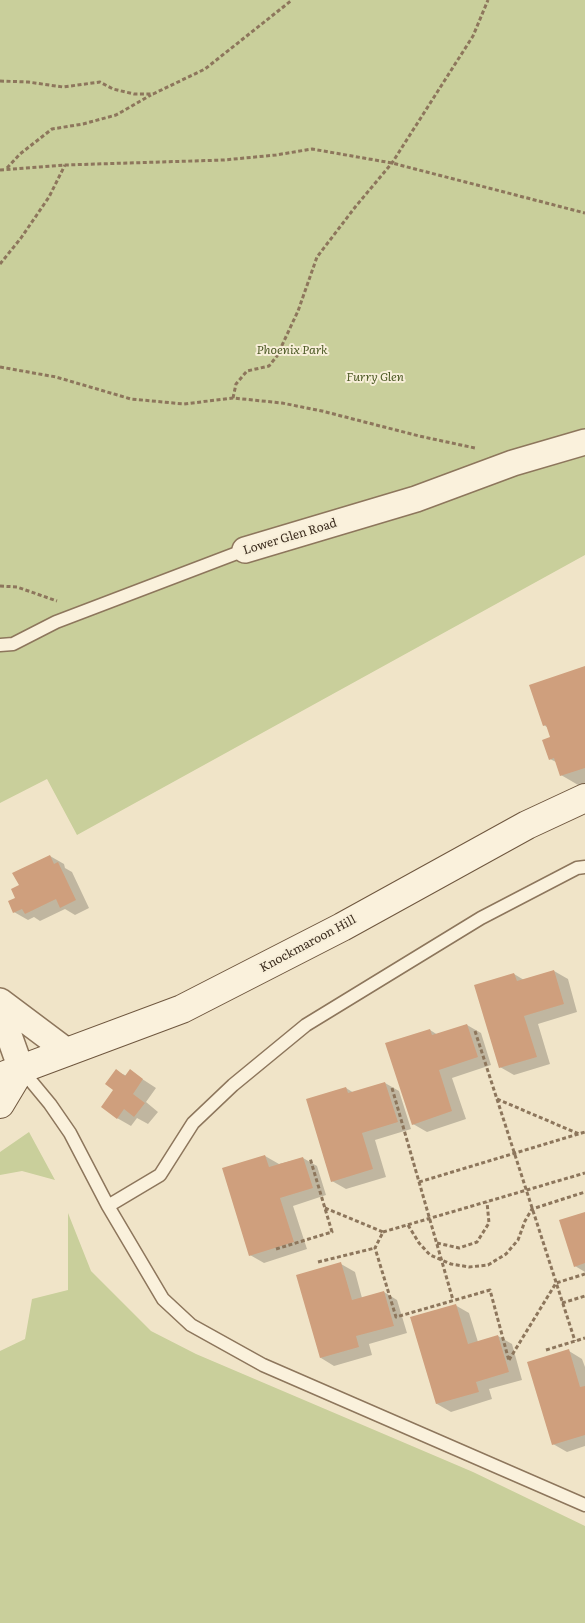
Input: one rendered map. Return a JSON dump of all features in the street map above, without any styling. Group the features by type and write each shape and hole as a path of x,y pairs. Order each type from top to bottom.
{"street":[{"name":"Lower Glen Road","path":"244,550 416,500 513,462 585,442"},
{"name":"Knockmaroon Hill","path":"11,1073 182,1009 342,927 527,825 585,798"},
{"path":"0,1001 68,1052"},
{"path":"0,1010 11,1073 0,1104"}],"lane":[{"name":"Lower Glen Road","path":"0,645 13,644 70,617 244,550"},
{"path":"108,1206 160,1175 193,1123 233,1085 306,1025 481,918 577,868 585,866"},
{"path":"11,1073 50,1104 70,1132 108,1206 163,1299 191,1325 263,1365 585,1505"}],"path":[{"path":"7,169 20,154 52,130 116,115 153,94 205,69 292,0"},
{"path":"233,398 236,384 247,371 269,366 277,356 298,311 317,257 392,163 474,36 488,0"},
{"path":"0,81 28,82 63,87 100,82 113,89 134,94 153,94"},
{"path":"0,170 66,165 215,160 276,155 312,149 392,163 585,213"},
{"path":"0,264 21,238 49,197 66,165"},
{"path":"0,367 56,376 131,399 184,404 233,398 282,403 322,411 419,436 470,446 513,462"},
{"path":"0,586 17,587 56,599 70,617"},
{"path":"475,1031 575,1341"},
{"path":"392,1088 453,1300"},
{"path":"497,1099 579,1134"},
{"path":"419,1182 585,1132"},
{"path":"276,1250 332,1232 310,1158"},
{"path":"325,1208 383,1232 585,1173"},
{"path":"408,1225 419,1243 430,1255 451,1264 469,1266 488,1265 506,1254 518,1240 532,1209 585,1192"},
{"path":"436,1242 459,1248 477,1242 489,1223 487,1202"},
{"path":"318,1262 374,1248 383,1232"},
{"path":"374,1248 396,1317 490,1290 509,1361 556,1283 585,1274"},
{"path":"562,1303 585,1296"},
{"path":"546,1350 585,1338"}],"green space":[{"name":"Phoenix Park","path":"0,0 585,0 585,555 77,835 47,779 0,803"},
{"path":"29,1132 55,1180 22,1171 0,1175 0,1152"},
{"path":"68,1213 91,1271 151,1331 196,1354 473,1472 585,1526 585,1623 0,1623 0,1351 25,1339 32,1299 68,1290"}],"building":[{"path":"585,666 585,768 560,776 554,758 549,760 542,740 550,737 546,725 543,726 529,685"},
{"path":"50,855 54,864 58,862 76,900 60,908 56,899 25,914 22,909 13,913 8,901 15,898 11,889 19,885 12,873"},
{"path":"554,970 564,1004 524,1016 537,1057 499,1068 474,985 514,973 517,981"},
{"path":"467,1024 478,1057 439,1070 452,1111 412,1125 385,1043 430,1029 432,1035"},
{"path":"116,1069 125,1076 130,1069 143,1079 133,1094 145,1103 134,1117 124,1109 117,1119 101,1107 113,1090 105,1084"},
{"path":"385,1082 398,1122 362,1133 373,1169 331,1182 306,1099 346,1087 348,1093"},
{"path":"265,1155 269,1167 303,1157 313,1188 280,1198 294,1242 249,1256 222,1168"},
{"path":"585,1212 585,1263 574,1267 559,1220"},
{"path":"341,1262 352,1300 384,1291 394,1326 356,1336 359,1347 320,1358 296,1275"},
{"path":"456,1304 468,1344 498,1335 509,1372 476,1382 479,1392 436,1404 410,1317"},
{"path":"569,1349 580,1387 585,1386 585,1435 552,1445 527,1362"}],"park label":[{"name":"Furry Glen","path":"375,377"}]}
